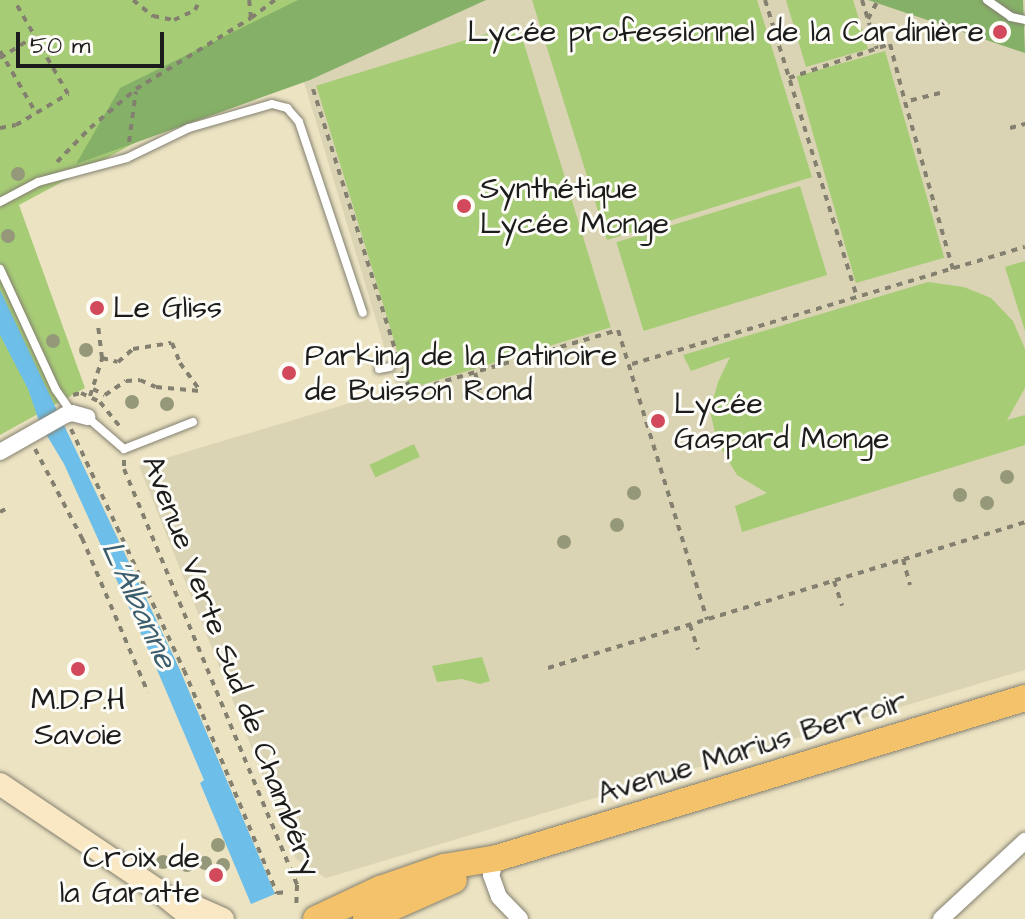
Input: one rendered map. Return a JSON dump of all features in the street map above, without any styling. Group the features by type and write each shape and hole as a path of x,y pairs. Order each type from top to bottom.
{"main road":[{"name":"Avenue Marius Berroir","path":"316,919 444,867 497,858 1025,698"},
{"path":"0,784 156,889 193,919"},
{"name":"Avenue Marius Berroir","path":"366,919 497,858"},
{"path":"156,889 223,919"}],"street":[{"path":"0,452 71,415"},
{"path":"941,919 1025,841"},
{"path":"497,858 491,875 499,897 520,919"}],"lane":[{"path":"987,0 1011,17 1025,20"},
{"path":"0,202 38,182 127,158 189,128 272,104 287,108 299,122 363,313"},
{"path":"0,269 56,390 71,415 124,449 193,422"},
{"path":"379,369 390,367"}],"path":[{"path":"0,128 16,125 68,94 14,0"},
{"path":"133,0 153,16 174,20 195,10 200,0"},
{"path":"251,0 251,18"},
{"path":"38,182 90,128 136,89 275,0"},
{"path":"765,0 857,297"},
{"path":"862,0 877,49"},
{"path":"868,19 878,0"},
{"path":"35,36 1,55 36,113"},
{"path":"789,78 890,44 953,269"},
{"path":"127,158 136,89"},
{"path":"313,89 408,389 618,330 632,364 707,620"},
{"path":"905,102 940,93"},
{"path":"1010,128 1025,124"},
{"path":"632,364 1025,247"},
{"path":"98,324 102,358 93,389 105,395 126,381 140,380 156,387 200,391 180,363 172,343 133,349 118,362 102,358"},
{"path":"462,396 480,390 475,372"},
{"name":"Avenue Verte Sud de Chambéry","path":"93,389 90,396 119,421 124,469 297,885 296,919"},
{"path":"71,415 184,670 277,893 287,892"},
{"path":"34,433 148,693"},
{"path":"0,512 9,507"},
{"path":"548,668 1025,522"},
{"path":"903,559 910,585"},
{"path":"907,575 915,572"},
{"path":"834,581 842,606"},
{"path":"690,625 698,650"}],"shaded area":[{"name":"Lycée Gaspard Monge","path":"372,0 1025,0 1025,670 326,878 296,859 139,466 397,389 304,82 344,43"}],"green space":[{"path":"0,0 372,0 228,93 19,205 85,388 0,435"},
{"path":"298,0 486,0 310,80 76,164 120,88"},
{"path":"532,0 757,0 812,177 607,240"},
{"path":"786,0 853,0 868,49 806,67"},
{"name":"Lycée professionnel de la Cardinière","path":"868,0 1023,0 1025,53"},
{"name":"Synthétique Lycée Monge","path":"518,24 611,327 409,389 316,86"},
{"path":"885,51 944,258 856,283 797,76"},
{"path":"800,186 827,275 644,331 616,242"},
{"path":"1025,261 1025,331 1005,267"},
{"path":"928,282 964,287 991,298 1013,321 1025,349 1025,388 1007,420 1025,415 1025,445 742,532 735,506 767,493 737,475 717,442 710,411 718,382 730,357 691,371 683,355"},
{"path":"414,444 420,457 376,477 370,465"},
{"path":"482,657 490,681 480,684 462,679 437,682 432,666"}],"water":[{"name":"L'Albanne","path":"0,290 180,670 275,894 251,904 200,783 204,780 152,658 64,464 40,424 28,389 0,335"}],"place":[{"name":"Lycée professionnel de la Cardinière","path":"1000,32"},
{"name":"Synthétique Lycée Monge","path":"464,206"},
{"name":"Le Gliss","path":"97,308"},
{"name":"Parking de la Patinoire de Buisson Rond","path":"289,373"},
{"name":"Lycée Gaspard Monge","path":"658,421"},
{"name":"M.D.P.H Savoie","path":"78,669"},
{"name":"Croix de la Garatte","path":"216,875"}]}
